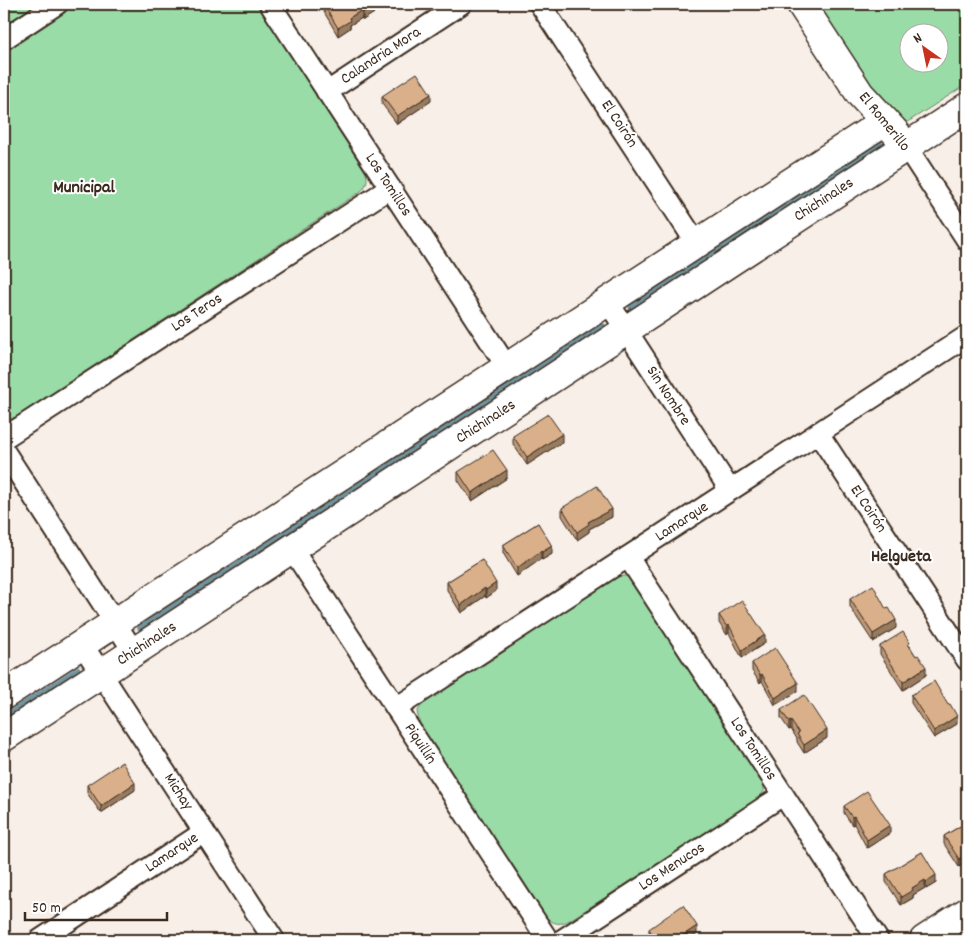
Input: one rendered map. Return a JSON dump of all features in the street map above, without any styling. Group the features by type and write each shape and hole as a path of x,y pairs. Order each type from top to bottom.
{"street":[{"path":"4,39 58,4"},
{"name":"Los Tomillos","path":"270,4 507,367"},
{"name":"Calandria Mora","path":"327,92 461,4"},
{"name":"El Coirón","path":"540,4 697,244"},
{"name":"El Romerillo","path":"802,4 860,94 906,146 967,240"},
{"name":"Chichinales","path":"4,737 967,106"},
{"name":"Chichinales","path":"4,695 885,121"},
{"name":"Los Teros","path":"4,438 390,188"},
{"name":"Sin Nombre","path":"608,302 730,490"},
{"name":"Lamarque","path":"396,708 967,336"},
{"name":"El Coirón","path":"818,433 967,660"},
{"path":"4,451 134,652"},
{"name":"Piquillín","path":"292,548 548,940"},
{"name":"Los Tomillos","path":"628,557 878,940"},
{"name":"Michay","path":"82,644 274,940"},
{"name":"Los Menucos","path":"562,940 783,795"},
{"name":"Lamarque","path":"40,940 204,832"},
{"path":"924,940 967,912"}],"green space":[{"path":"4,4 38,4 4,26"},
{"path":"76,4 257,4 365,171 367,182 360,192 14,418 4,419 4,51"},
{"path":"813,4 967,4 967,84 903,125 890,115"},
{"path":"625,576 632,580 764,783 764,791 758,799 570,920 564,923 552,922 546,917 420,724 417,712 424,702 616,577"}],"building":[{"path":"325,4 374,5 349,18 350,21 338,28"},
{"path":"417,73 431,94 397,116 382,96"},
{"path":"548,414 562,434 527,457 513,436"},
{"path":"493,450 507,470 472,493 458,472"},
{"path":"597,486 612,509 588,522 589,524 577,532 562,508"},
{"path":"538,523 552,546 541,551 517,568 503,545"},
{"path":"482,560 496,583 486,590 485,588 461,605 447,582"},
{"path":"873,585 886,609 889,608 896,620 873,634 850,599"},
{"path":"742,600 765,635 742,650 729,625 727,627 719,615"},
{"path":"903,632 910,643 908,644 926,667 903,682 880,646"},
{"path":"775,648 798,683 775,698 762,674 760,675 752,663"},
{"path":"934,681 957,716 934,731 911,695"},
{"path":"804,695 827,730 804,745 797,734 799,733 781,710"},
{"path":"122,762 135,783 101,806 87,785"},
{"path":"867,791 890,825 867,840 854,816 852,817 844,806"},
{"path":"967,822 967,854 959,859 944,836"},
{"path":"922,852 936,875 912,888 913,890 901,897 886,874"},
{"path":"683,905 697,926 676,940 656,940 649,929"}],"waterway":[{"path":"631,307 881,144"},
{"path":"140,628 603,326"},
{"path":"4,717 78,669"}],"district":[{"name":"Municipal","path":"84,188"},
{"name":"Helgueta","path":"901,557"}]}
